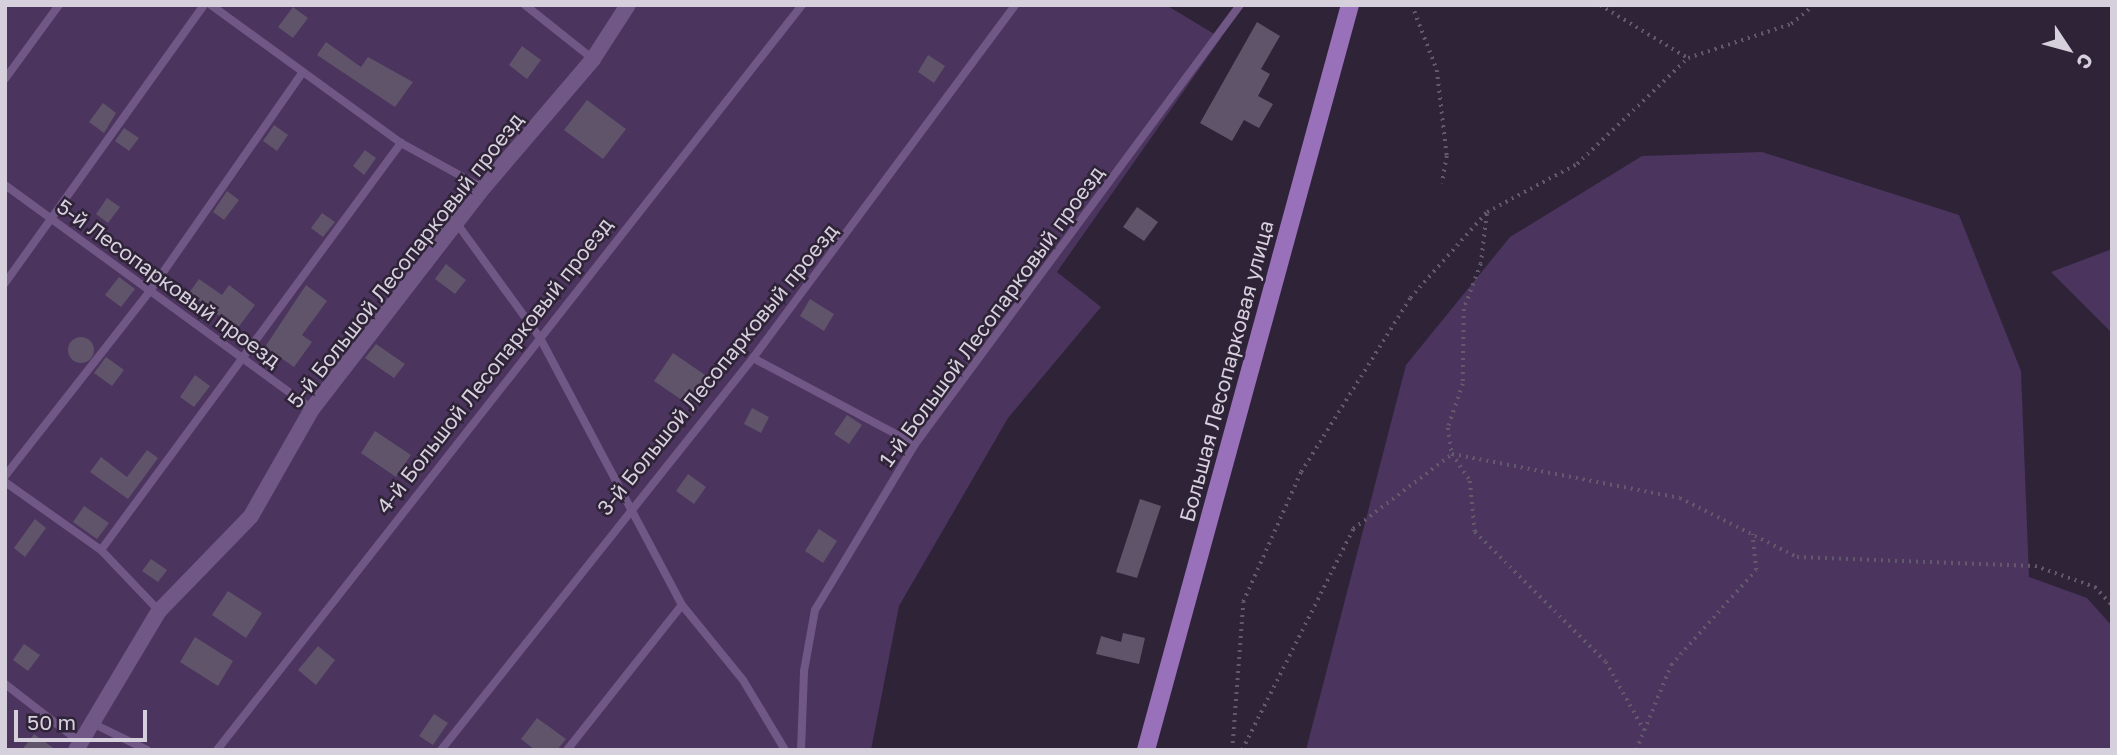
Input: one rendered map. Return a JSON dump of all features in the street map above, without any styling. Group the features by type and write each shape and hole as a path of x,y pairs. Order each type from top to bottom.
{"main road":[{"name":"Большая Лесопарковая улица","path":"1146,750 1350,5"}],"street":[{"name":"5-й Большой Лесопарковый проезд","path":"78,746 94,724 159,611 251,516 312,409 458,225 483,188 593,59 628,5"}],"lane":[{"path":"5,79 59,5"},
{"path":"5,283 54,222 204,5"},
{"path":"211,5 401,144 483,188"},
{"path":"525,5 593,59"},
{"name":"4-й Большой Лесопарковый проезд","path":"217,750 803,5"},
{"name":"3-й Большой Лесопарковый проезд","path":"441,750 627,509 753,358 1015,5"},
{"name":"1-й Большой Лесопарковый проезд","path":"801,750 804,671 815,610 915,444 1240,5"},
{"path":"5,476 150,291 302,73"},
{"path":"102,550 246,361 401,144"},
{"name":"5-й Лесопарковый проезд","path":"5,185 312,409"},
{"path":"458,225 540,338 627,509 682,605 743,680 785,750"},
{"path":"753,358 915,444"},
{"path":"5,482 102,550 159,611"},
{"path":"567,750 682,605"},
{"path":"5,684 78,746"},
{"path":"94,724 147,750"}],"path":[{"path":"1412,5 1437,70 1447,156 1442,184"},
{"path":"1600,5 1688,58"},
{"path":"1232,750 1243,602 1301,472 1410,299 1487,212 1577,164 1688,58 1791,24 1814,5"},
{"path":"1487,212 1481,264 1464,309 1463,384 1448,428 1452,454 1470,481 1475,532 1606,662 1644,730"},
{"path":"1242,750 1287,672 1353,529 1452,454 1680,498 1797,557 2035,566 2095,587 2112,605"},
{"path":"1636,750 1671,665 1756,570 1752,534"}],"shaded area":[{"path":"5,5 1166,5 1221,38 1057,272 1101,307 1008,418 899,606 871,750 5,750"},
{"path":"1762,152 1959,215 2021,371 2029,577 2087,598 2112,626 2112,750 1306,750 1406,365 1510,237 1642,156"},
{"path":"2112,249 2112,333 2051,272"}],"building":[{"path":"293,7 308,18 293,38 278,27"},
{"path":"1257,22 1280,36 1261,69 1270,74 1258,96 1273,104 1259,128 1244,120 1232,141 1200,123"},
{"path":"326,42 361,67 368,57 413,82 395,107 317,55"},
{"path":"522,46 541,60 527,79 509,65"},
{"path":"928,55 945,66 934,83 918,72"},
{"path":"587,100 626,129 603,159 564,130"},
{"path":"103,103 116,113 104,133 89,122"},
{"path":"274,125 288,135 277,151 263,141"},
{"path":"124,128 139,138 129,151 115,141"},
{"path":"365,150 376,158 364,175 353,166"},
{"path":"227,191 239,200 224,220 213,212"},
{"path":"107,198 120,207 108,223 96,214"},
{"path":"1137,207 1158,222 1144,241 1123,227"},
{"path":"322,213 335,222 323,237 311,228"},
{"path":"446,264 466,280 455,294 435,279"},
{"path":"119,277 135,289 121,307 105,295"},
{"path":"199,279 222,295 229,285 255,305 237,329 189,293"},
{"path":"306,285 327,301 302,335 312,342 294,367 265,347"},
{"path":"810,299 834,314 824,331 800,316"},
{"path":"81,337 90,341 94,350 90,359 81,363 72,359 68,350 72,341"},
{"path":"376,344 405,364 394,378 365,358"},
{"path":"673,353 708,377 689,405 654,381"},
{"path":"106,357 124,370 112,386 94,373"},
{"path":"195,375 210,386 194,407 180,397"},
{"path":"752,408 769,417 761,433 744,424"},
{"path":"847,415 862,425 849,444 834,434"},
{"path":"375,431 411,455 396,477 361,453"},
{"path":"147,450 158,458 128,499 90,472 101,457 127,477"},
{"path":"688,474 706,487 694,504 676,491"},
{"path":"1140,499 1161,506 1137,578 1116,572"},
{"path":"84,506 109,523 97,539 73,522"},
{"path":"35,519 46,528 25,557 14,548"},
{"path":"819,529 837,541 823,563 805,551"},
{"path":"151,559 167,570 158,582 142,571"},
{"path":"228,591 262,613 246,638 212,615"},
{"path":"1123,633 1145,638 1139,664 1096,654 1101,636 1121,642"},
{"path":"195,637 233,661 218,686 180,662"},
{"path":"24,644 40,655 28,671 13,660"},
{"path":"318,646 335,660 316,685 298,670"},
{"path":"434,714 448,723 433,745 419,736"},
{"path":"537,718 566,739 557,750 535,750 521,739"},
{"path":"34,734 56,750 22,750"}]}
